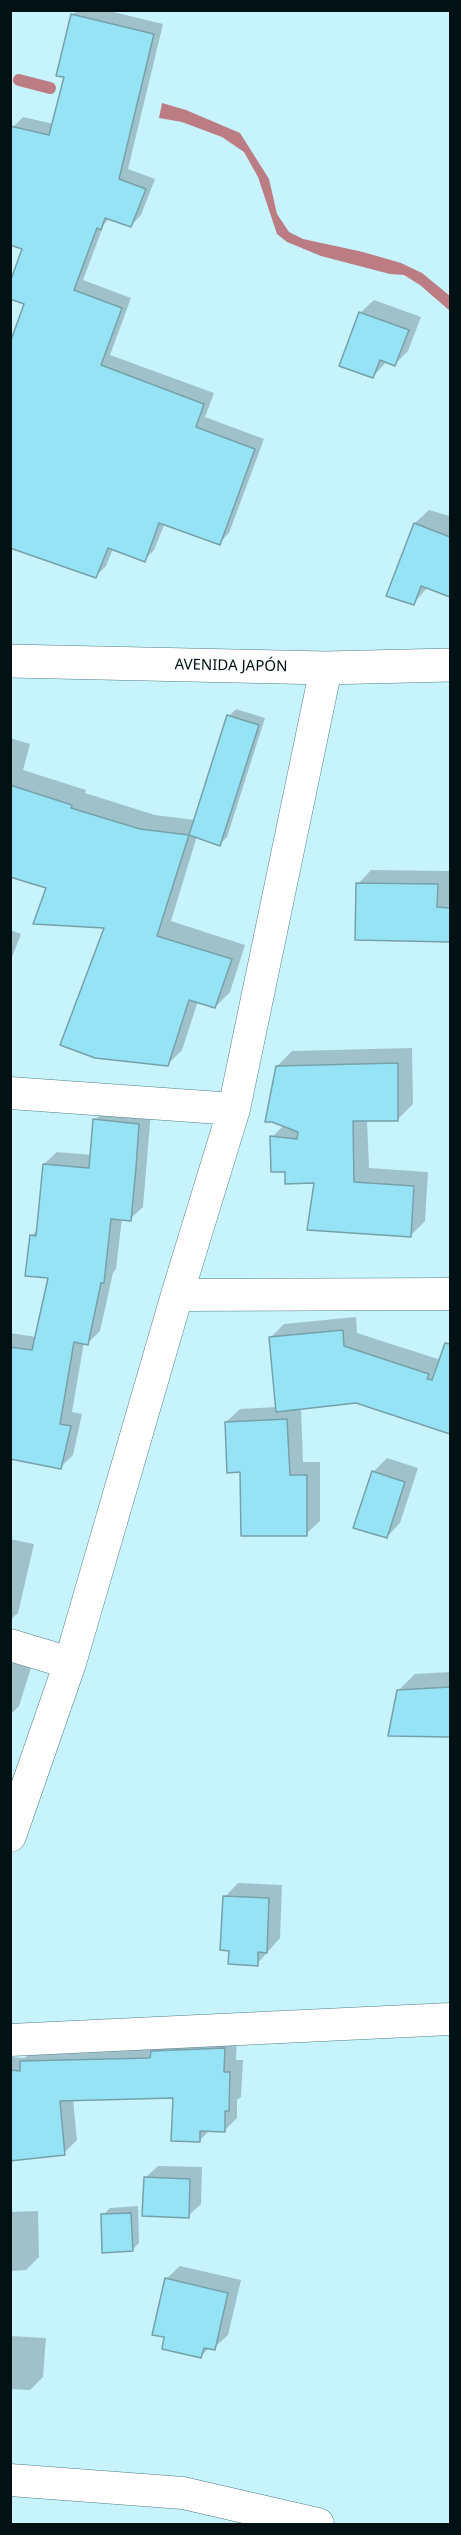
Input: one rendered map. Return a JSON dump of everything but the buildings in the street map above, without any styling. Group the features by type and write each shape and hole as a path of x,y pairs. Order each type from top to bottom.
{"street":[{"name":"AVENIDA JAPÓN","path":"10,661 326,668 450,665"},
{"path":"10,1836 70,1663 177,1295 234,1109 326,668"},
{"path":"10,1093 234,1109"},
{"path":"177,1295 450,1294"},
{"path":"10,1645 70,1663"},
{"path":"10,2040 450,2019"},
{"path":"10,2480 183,2493 318,2524"}],"shaded area":[{"path":"162,103 186,110 240,133 269,179 277,214 289,232 303,239 401,263 422,273 450,296 450,311 420,285 404,275 390,274 321,256 287,242 277,234 258,177 244,152 222,137 182,122 159,118"}],"waterway":[{"path":"19,80 50,88"}]}
